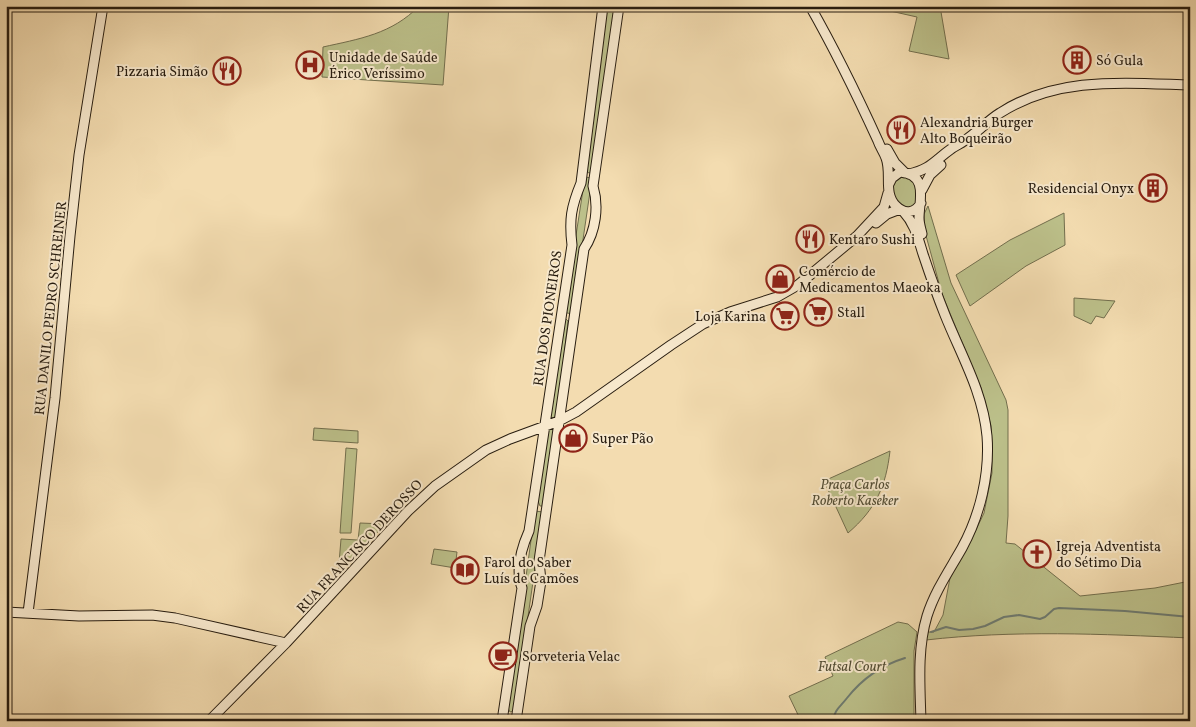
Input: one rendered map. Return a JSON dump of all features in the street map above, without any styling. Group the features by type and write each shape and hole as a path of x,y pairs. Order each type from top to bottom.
{"main road":[{"name":"RUA DANILO PEDRO SCHREINER","path":"28,613 55,398 79,155 103,6"},
{"name":"RUA DOS PIONEIROS","path":"502,721 522,588 518,580 519,564 522,547 530,531 572,245 569,230 574,199 580,183 582,170 603,6"},
{"name":"RUA DOS PIONEIROS","path":"516,721 530,626 539,596 541,581 539,561 584,249 593,230 596,204 593,186 620,6"},
{"path":"810,6 870,122 888,163 889,189 892,201 913,224 945,316 978,392 986,430 987,461 984,488 973,525 937,592 925,624 921,655 921,721"},
{"path":"889,189 896,174 907,174 927,169 1007,109 1025,99 1053,89 1088,84 1190,85"},
{"path":"870,122 882,138 895,163 914,178 922,190"},
{"path":"932,278 919,223 922,190 930,175 964,141"},
{"path":"582,170 587,174 596,171"},
{"name":"RUA FRANCISCO DEROSSO","path":"857,236 884,207 889,189"},
{"path":"902,210 914,211 921,203"},
{"name":"RUA FRANCISCO DEROSSO","path":"209,721 286,643 408,511 435,486 486,450 510,438 559,421 576,412 703,324 730,312 777,297 792,290 857,236 885,216 902,210"},
{"path":"561,318 569,316 574,322"},
{"path":"534,504 541,509 547,507"},
{"path":"6,612 79,616 152,615 176,618 286,643"},
{"path":"504,708 510,714 518,710"}],"green space":[{"path":"419,6 449,6 443,85 322,77 323,47 362,38 386,29 398,23"},
{"path":"607,6 617,6 593,172 589,173 586,171"},
{"path":"868,6 940,6 949,59 909,51 917,17"},
{"path":"900,176 913,181 915,184 919,200 914,207 906,209 894,200 892,183"},
{"path":"585,177 592,178 572,315 564,313"},
{"path":"928,206 951,283 1006,400 1008,410 1008,516 1006,543 1015,544 1080,596 1155,588 1190,581 1190,638 1091,634 1025,634 926,640 926,632 934,632 943,615 950,578 984,513 992,473 991,426 981,388 942,294 925,232 924,214"},
{"path":"1064,213 1065,245 1026,266 970,306 956,275 1010,240"},
{"path":"1074,298 1115,301 1104,318 1096,316 1091,324 1074,316"},
{"path":"564,320 568,321 557,417 549,418"},
{"path":"556,426 543,506 540,506 538,501 547,430"},
{"path":"314,428 358,431 358,443 313,440"},
{"path":"346,448 357,449 351,533 340,533"},
{"name":"Praça Carlos Roberto Kaseker","path":"890,451 886,475 873,506 848,533 824,481"},
{"path":"535,511 543,512 515,707 514,711 510,712 508,708"},
{"path":"360,523 385,524 338,575 341,539 358,540"},
{"path":"434,549 457,552 455,568 431,564"},
{"name":"Futsal Court","path":"898,622 908,624 917,632 914,651 914,721 801,721 789,696 833,676 825,657"}],"waterway":[{"path":"931,632 946,627 959,630 973,629 985,626 1004,617 1019,615 1040,619 1054,609 1059,608 1125,611 1190,617"},
{"path":"833,721 838,708 859,685 880,669 905,658"}],"place":[{"name":"Só Gula","path":"1077,60"},
{"name":"Unidade de Saúde Érico Veríssimo","path":"310,65"},
{"name":"Pizzaria Simão","path":"227,71"},
{"name":"Alexandria Burger Alto Boqueirão","path":"901,130"},
{"name":"Residencial Onyx","path":"1153,188"},
{"name":"Kentaro Sushi","path":"810,239"},
{"name":"Comércio de Medicamentos Maeoka","path":"780,279"},
{"name":"Stall","path":"818,312"},
{"name":"Loja Karina","path":"785,316"},
{"name":"Super Pão","path":"573,438"},
{"name":"Igreja Adventista do Sétimo Dia","path":"1037,554"},
{"name":"Farol do Saber Luís de Camões","path":"465,570"},
{"name":"Sorveteria Velac","path":"503,656"}]}
